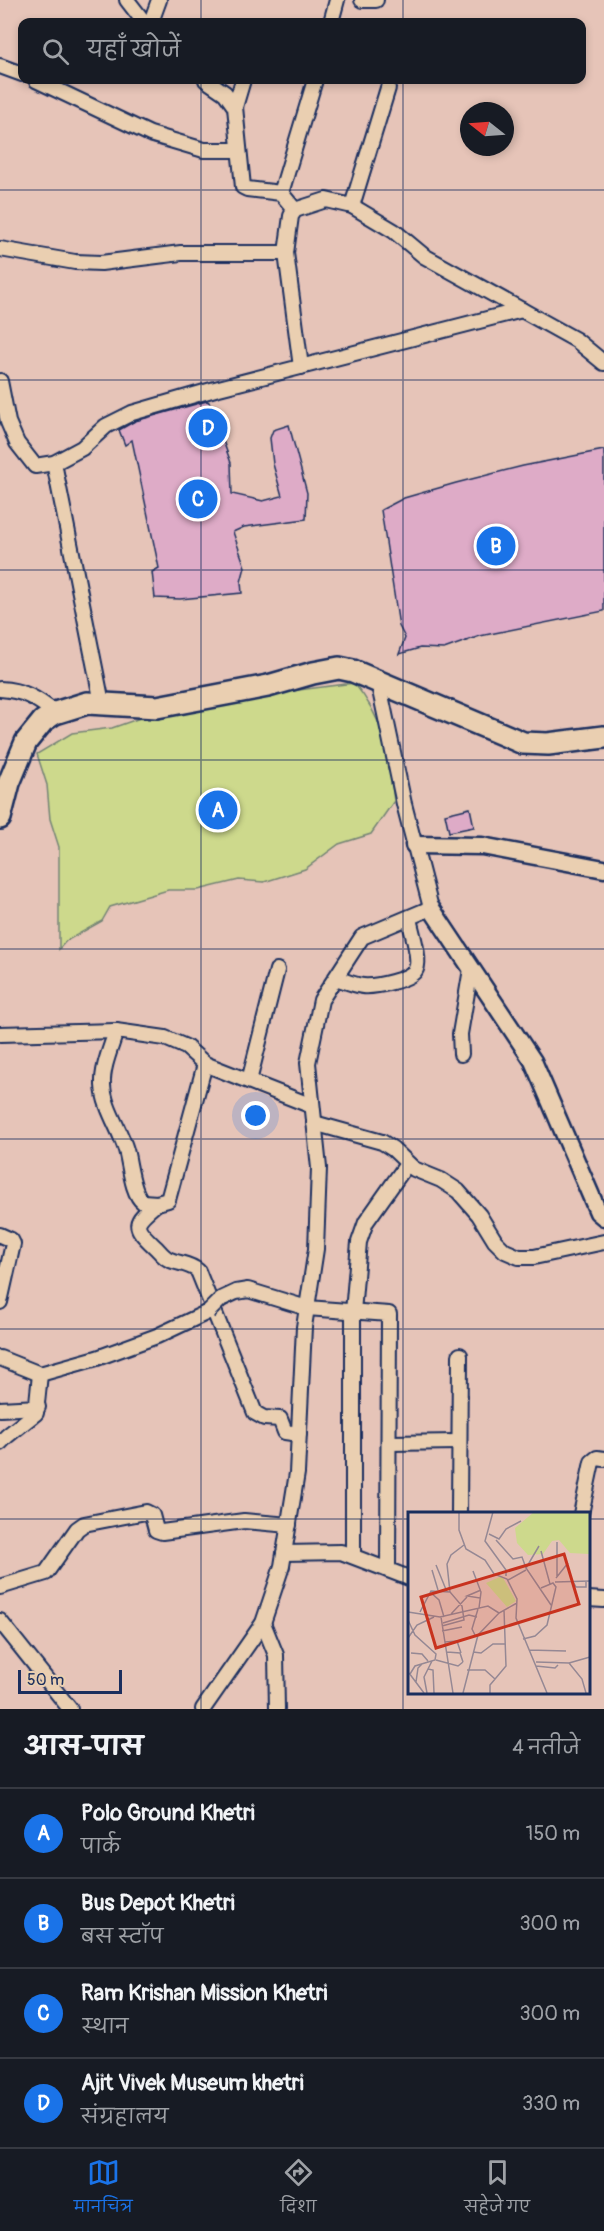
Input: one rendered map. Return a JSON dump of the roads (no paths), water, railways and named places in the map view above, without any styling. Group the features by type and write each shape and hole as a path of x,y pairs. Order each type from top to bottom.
{"main road":[{"path":"0,818 9,783 26,742 44,721 55,713 87,704 102,703 157,707 268,686 313,672 339,668 353,670 523,743 548,744 604,737"}],"street":[{"path":"127,0 141,18"},
{"path":"152,18 159,0"},
{"path":"332,18 338,0"},
{"path":"362,0 376,0"},
{"path":"0,66 18,73"},
{"path":"44,84 150,134 204,150 239,150"},
{"path":"212,84 225,93 235,107"},
{"path":"242,84 235,107 244,189 281,193 296,210"},
{"path":"281,193 314,84"},
{"path":"352,206 388,88"},
{"path":"301,367 286,253 291,216 296,210 326,200 352,206 394,231 424,256 576,340 604,363"},
{"path":"0,249 75,262 101,262 181,253 286,253"},
{"path":"0,381 8,422 17,442 33,465 54,463 82,448 106,426 132,413 522,310"},
{"path":"54,463 102,703"},
{"path":"378,681 414,845 431,908 532,1061 598,1212 604,1217"},
{"path":"0,689 12,689 36,697 55,713"},
{"path":"414,845 482,846 604,869"},
{"path":"203,1709 263,1623 282,1566 289,1525 297,1473 304,1327 316,1249 319,1180 308,1063 321,1000 362,937 431,908"},
{"path":"336,978 361,986 369,986 400,980 413,974 417,961 409,918"},
{"path":"461,1054 460,1034 471,969"},
{"path":"249,1081 278,970"},
{"path":"0,1034 116,1031 165,1038 186,1047 205,1064 312,1106"},
{"path":"116,1031 102,1085 105,1099 126,1148 136,1194 143,1202 166,1202 170,1197 205,1064"},
{"path":"314,1123 382,1142 393,1149 407,1164 458,1191 479,1215 495,1241 505,1251 519,1257 534,1257 604,1242"},
{"path":"353,1556 353,1312 359,1242 362,1228 407,1164"},
{"path":"157,1203 142,1216 139,1222 138,1227 143,1237 163,1257 193,1266 198,1271 255,1413 264,1418 280,1419 285,1432 299,1434"},
{"path":"0,1235 12,1240 13,1244 0,1302"},
{"path":"0,1358 40,1374 107,1355 157,1336 208,1312 221,1299 236,1292 248,1290 307,1308 389,1315 388,1570"},
{"path":"459,1512 460,1355"},
{"path":"0,1443 36,1413 40,1374"},
{"path":"0,1409 38,1407"},
{"path":"389,1443 459,1442"},
{"path":"581,1512 592,1462 597,1458 604,1459"},
{"path":"0,1587 46,1573 77,1529 84,1524 146,1512 152,1515 156,1530 162,1532 244,1521 289,1525"},
{"path":"284,1553 341,1552 408,1578"},
{"path":"589,1599 604,1600"},
{"path":"0,1622 70,1709"},
{"path":"263,1623 276,1655 278,1709"}],"place":[{"name":"Ajit Vivek Museum khetri","path":"208,428"},
{"name":"Ram Krishan Mission Khetri","path":"198,499"},
{"name":"Bus Depot Khetri","path":"496,546"},
{"name":"Polo Ground Khetri","path":"218,810"}]}
